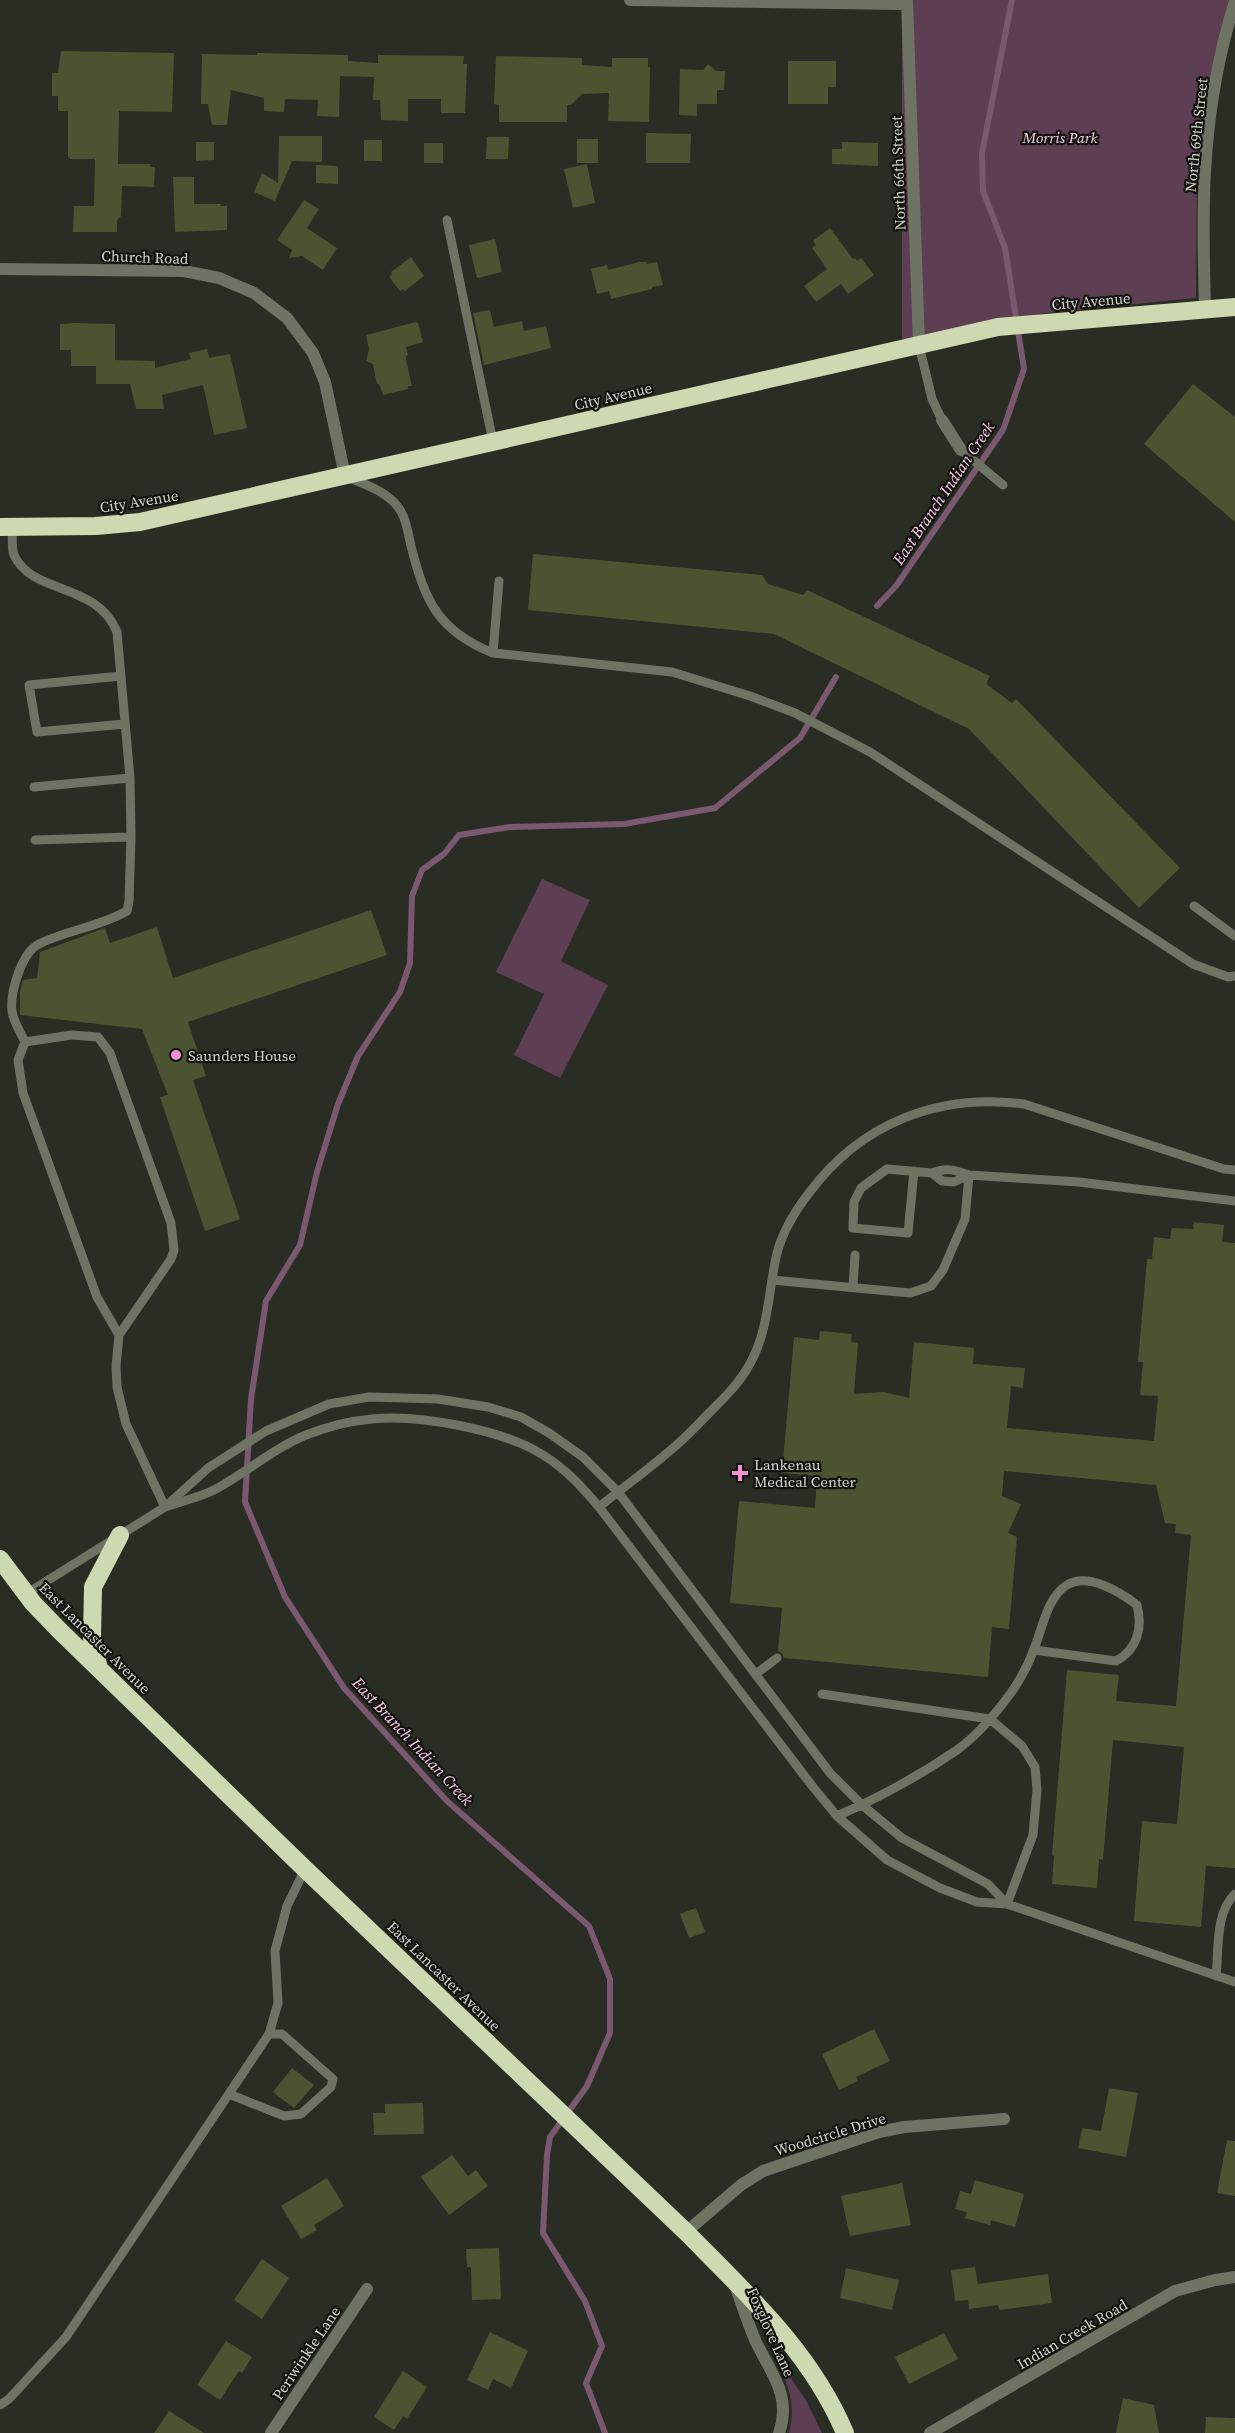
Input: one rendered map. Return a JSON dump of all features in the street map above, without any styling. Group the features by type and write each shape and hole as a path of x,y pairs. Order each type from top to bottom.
{"highway":[{"name":"City Avenue","path":"6,527 96,526 140,522 998,327 1235,307"},
{"path":"99,1669 92,1638 93,1587 120,1534"},
{"name":"East Lancaster Avenue","path":"0,1559 26,1594 99,1669 304,1869 732,2278 798,2352 824,2391 845,2433"}],"street":[{"path":"630,0 907,2"},
{"name":"North 69th Street","path":"1205,309 1204,172 1216,86 1226,32 1235,1"},
{"name":"North 66th Street","path":"907,2 919,345"},
{"name":"Church Road","path":"0,269 184,271 219,278 254,292 287,318 313,353 325,382 345,476"},
{"path":"942,420 961,450"},
{"name":"Woodcircle Drive","path":"686,2232 741,2185 763,2170 879,2132 904,2127 1004,2119"},
{"name":"Indian Creek Road","path":"930,2433 1175,2291 1235,2277"},
{"name":"Foxglove Lane","path":"732,2278 756,2341 779,2386 783,2409 779,2433"},
{"name":"Periwinkle Lane","path":"271,2433 367,2289"}],"lane":[{"path":"447,220 493,442"},
{"path":"919,345 932,399 942,420"},
{"path":"961,450 1003,485"},
{"path":"345,476 372,487 398,507 404,519 419,576 434,612 461,638 493,653 672,672 750,696 795,713 870,752 1193,964 1228,977 1235,976"},
{"path":"6,527 14,554 30,572 40,579 94,602 112,620 117,632 130,778 131,837 127,911 114,918 37,945 23,961 17,975 12,1012 25,1042 18,1060 23,1093 97,1297 119,1335"},
{"path":"493,653 499,581"},
{"path":"121,676 29,685 37,732 126,724"},
{"path":"34,787 130,778"},
{"path":"34,840 131,837"},
{"path":"1194,906 1235,936"},
{"path":"25,1042 72,1035 98,1037 110,1053 171,1223 174,1250 171,1259 119,1335 116,1366 117,1387 126,1424 165,1507"},
{"path":"599,1507 681,1442 736,1385 749,1366 758,1346 777,1252 786,1228 800,1205 836,1160 855,1144 879,1129 907,1116 938,1107 980,1101 1024,1104 1224,1169 1235,1170"},
{"path":"914,1171 908,1233 853,1228 854,1202 861,1188 887,1169 914,1171 932,1173 942,1181 954,1182 969,1174 1078,1182 1235,1201"},
{"path":"772,1280 910,1293 931,1286 943,1270 965,1219 969,1174"},
{"path":"852,1287 855,1255"},
{"path":"26,1594 165,1507 208,1468 266,1431 329,1404 369,1397 438,1399 488,1407 521,1417 583,1457 618,1492 830,1773 862,1805 902,1838 988,1884 1007,1904"},
{"path":"165,1507 215,1490 276,1451 304,1436 334,1426 372,1419 406,1419 458,1426 507,1438 542,1454 570,1474 599,1507 802,1774 837,1816 887,1860 916,1877 976,1902 1007,1904 1235,1982"},
{"path":"837,1816 862,1805 958,1749 990,1719 1014,1688 1034,1650 1042,1624 1059,1590 1081,1580 1112,1590 1137,1605 1139,1623 1134,1648 1127,1656 1116,1661 1034,1650"},
{"path":"756,1674 777,1658"},
{"path":"822,1694 990,1719 1022,1746 1035,1767 1037,1790 1033,1836 1007,1904"},
{"path":"0,2405 9,2399 66,2337 269,2034 278,2003 275,1951 286,1906 304,1869"},
{"path":"1216,1976 1223,1912 1228,1900 1235,1894"},
{"path":"229,2094 284,2116 301,2115 331,2087 333,2079 282,2034 269,2034"}],"green space":[{"name":"Morris Park","path":"902,0 1231,0 1221,29 1197,154 1196,298 1046,313 902,341"},
{"path":"542,879 590,900 561,961 608,985 560,1078 514,1055 544,994 496,972"},
{"path":"782,2365 807,2402 822,2433 789,2433 792,2408 789,2391 779,2367"}],"building":[{"path":"61,51 174,53 172,112 119,111 118,164 150,164 150,167 155,167 154,187 122,186 121,216 117,220 117,232 73,232 74,206 94,206 95,159 70,159 68,157 68,111 58,111 58,96 52,96 52,73 58,73"},
{"path":"257,53 348,55 348,61 378,63 378,55 464,56 463,64 467,64 465,113 441,113 441,99 408,99 408,121 381,120 380,100 373,100 374,77 340,76 339,117 317,116 318,100 285,99 284,112 264,111 264,98 231,90 227,125 212,125 208,104 201,104 202,54 257,55"},
{"path":"496,56 582,58 582,65 612,67 612,58 648,58 648,67 650,67 649,122 608,121 609,93 582,94 571,105 567,105 567,122 499,122 499,105 494,104"},
{"path":"788,61 836,61 836,87 828,87 828,104 788,104"},
{"path":"708,64 716,71 725,71 724,90 717,90 717,104 697,104 697,116 679,115 680,69 703,70"},
{"path":"646,133 691,134 690,163 646,163"},
{"path":"279,136 322,136 322,162 292,161 275,201 254,192 262,173 278,183"},
{"path":"487,137 509,137 508,159 486,159"},
{"path":"577,139 598,139 598,163 577,163"},
{"path":"364,140 382,140 382,161 364,161"},
{"path":"196,142 214,142 214,160 196,161"},
{"path":"842,142 878,143 878,166 832,164 832,149 842,149"},
{"path":"424,143 443,143 443,163 424,163"},
{"path":"587,164 595,203 573,208 564,169"},
{"path":"316,165 338,166 338,184 316,183"},
{"path":"173,177 194,177 194,204 227,206 227,230 175,232"},
{"path":"304,200 319,209 307,228 337,248 323,270 302,256 289,258 292,250 277,240"},
{"path":"830,228 853,259 857,261 861,258 874,275 848,294 841,284 816,302 804,286 827,269 812,248 816,245 813,241"},
{"path":"495,239 502,272 477,278 469,245"},
{"path":"411,257 424,276 405,291 403,289 400,291 389,277 391,272"},
{"path":"639,262 647,264 657,262 663,285 611,299 609,291 597,294 591,269 607,265 608,270"},
{"path":"490,310 494,327 522,321 524,331 546,326 551,348 484,365 473,313"},
{"path":"416,322 423,342 406,347 408,355 406,360 412,386 383,395 377,384 373,364 366,361 369,349 366,335"},
{"path":"60,324 115,324 115,360 155,361 155,368 191,359 189,353 207,349 209,358 230,354 247,428 214,435 203,385 162,395 164,409 136,409 130,384 96,384 96,366 71,366 71,350 60,350"},
{"path":"1193,384 1235,417 1235,522 1144,444"},
{"path":"533,554 762,575 768,584 803,595 807,590 990,676 986,684 1012,703 1016,699 1180,868 1139,908 969,729 774,634 528,610"},
{"name":"Saunders House","path":"371,910 387,955 188,1022 206,1076 193,1080 240,1219 205,1231 160,1097 168,1095 142,1029 20,1015 20,992 23,980 37,978 40,952 105,928 110,943 157,927 173,978"},
{"path":"1194,1222 1224,1225 1222,1242 1235,1243 1235,1868 1206,1866 1201,1927 1134,1921 1142,1821 1177,1824 1184,1747 1113,1740 1103,1860 1099,1859 1097,1888 1052,1884 1054,1856 1052,1855 1067,1670 1119,1675 1116,1701 1176,1706 1191,1535 1175,1533 1176,1524 1165,1523 1156,1485 1004,1471 1002,1496 1021,1504 1008,1533 1017,1537 1009,1629 992,1627 988,1677 784,1658 778,1651 782,1608 730,1603 739,1501 815,1508 817,1476 782,1473 794,1337 819,1340 820,1331 852,1334 851,1342 858,1343 854,1394 884,1392 909,1398 914,1342 974,1348 973,1364 1025,1368 1023,1388 1011,1386 1007,1428 1154,1441 1158,1396 1140,1395 1143,1362 1138,1362 1147,1259 1152,1259 1154,1237 1170,1239 1172,1228 1193,1229"},
{"path":"696,1908 705,1932 689,1938 680,1914"},
{"path":"874,2029 890,2061 856,2077 858,2081 839,2090 822,2054"},
{"path":"292,2068 314,2085 294,2108 273,2092"},
{"path":"1109,2088 1138,2093 1126,2157 1078,2148 1082,2128 1101,2131"},
{"path":"423,2103 424,2134 374,2135 373,2113 385,2113 385,2104"},
{"path":"1227,2140 1235,2141 1235,2196 1217,2193"},
{"path":"452,2155 468,2176 476,2170 488,2186 449,2215 421,2177"},
{"path":"327,2178 344,2206 314,2225 317,2230 301,2239 281,2206"},
{"path":"975,2180 1024,2194 1015,2227 991,2220 990,2225 965,2218 967,2212 955,2209 960,2191 971,2194"},
{"path":"902,2183 911,2225 850,2236 841,2196"},
{"path":"499,2248 501,2299 472,2300 471,2267 467,2267 466,2249"},
{"path":"262,2259 289,2278 262,2319 234,2300"},
{"path":"975,2267 978,2284 1048,2274 1052,2303 999,2310 998,2305 969,2309 968,2300 955,2301 951,2270"},
{"path":"846,2268 899,2280 892,2310 840,2298"},
{"path":"490,2332 528,2351 511,2388 493,2379 488,2390 467,2380"},
{"path":"944,2333 958,2359 909,2384 895,2357"},
{"path":"226,2341 252,2357 242,2373 239,2371 220,2400 197,2385"},
{"path":"403,2371 427,2387 407,2419 403,2416 394,2430 374,2417"},
{"path":"1123,2398 1154,2405 1159,2433 1116,2433"},
{"path":"169,2411 204,2433 154,2433"},
{"path":"1206,2417 1235,2418 1235,2433 1205,2433"}],"waterway":[{"name":"East Branch Indian Creek","path":"877,606 896,586 1003,430 1024,369 1005,248 983,191 982,153 1012,0"},
{"name":"East Branch Indian Creek","path":"605,2433 586,2383 602,2346 585,2301 543,2233 550,2137 587,2086 610,2033 610,1979 589,1926 447,1801 344,1688 285,1597 245,1502 251,1399 266,1301 300,1245 317,1172 338,1104 358,1056 400,992 410,963 412,896 422,870 444,854 459,835 510,827 624,824 715,808 800,738 836,677"}],"place":[{"name":"Saunders House","path":"176,1055"},
{"name":"Lankenau Medical Center","path":"740,1473"}]}
